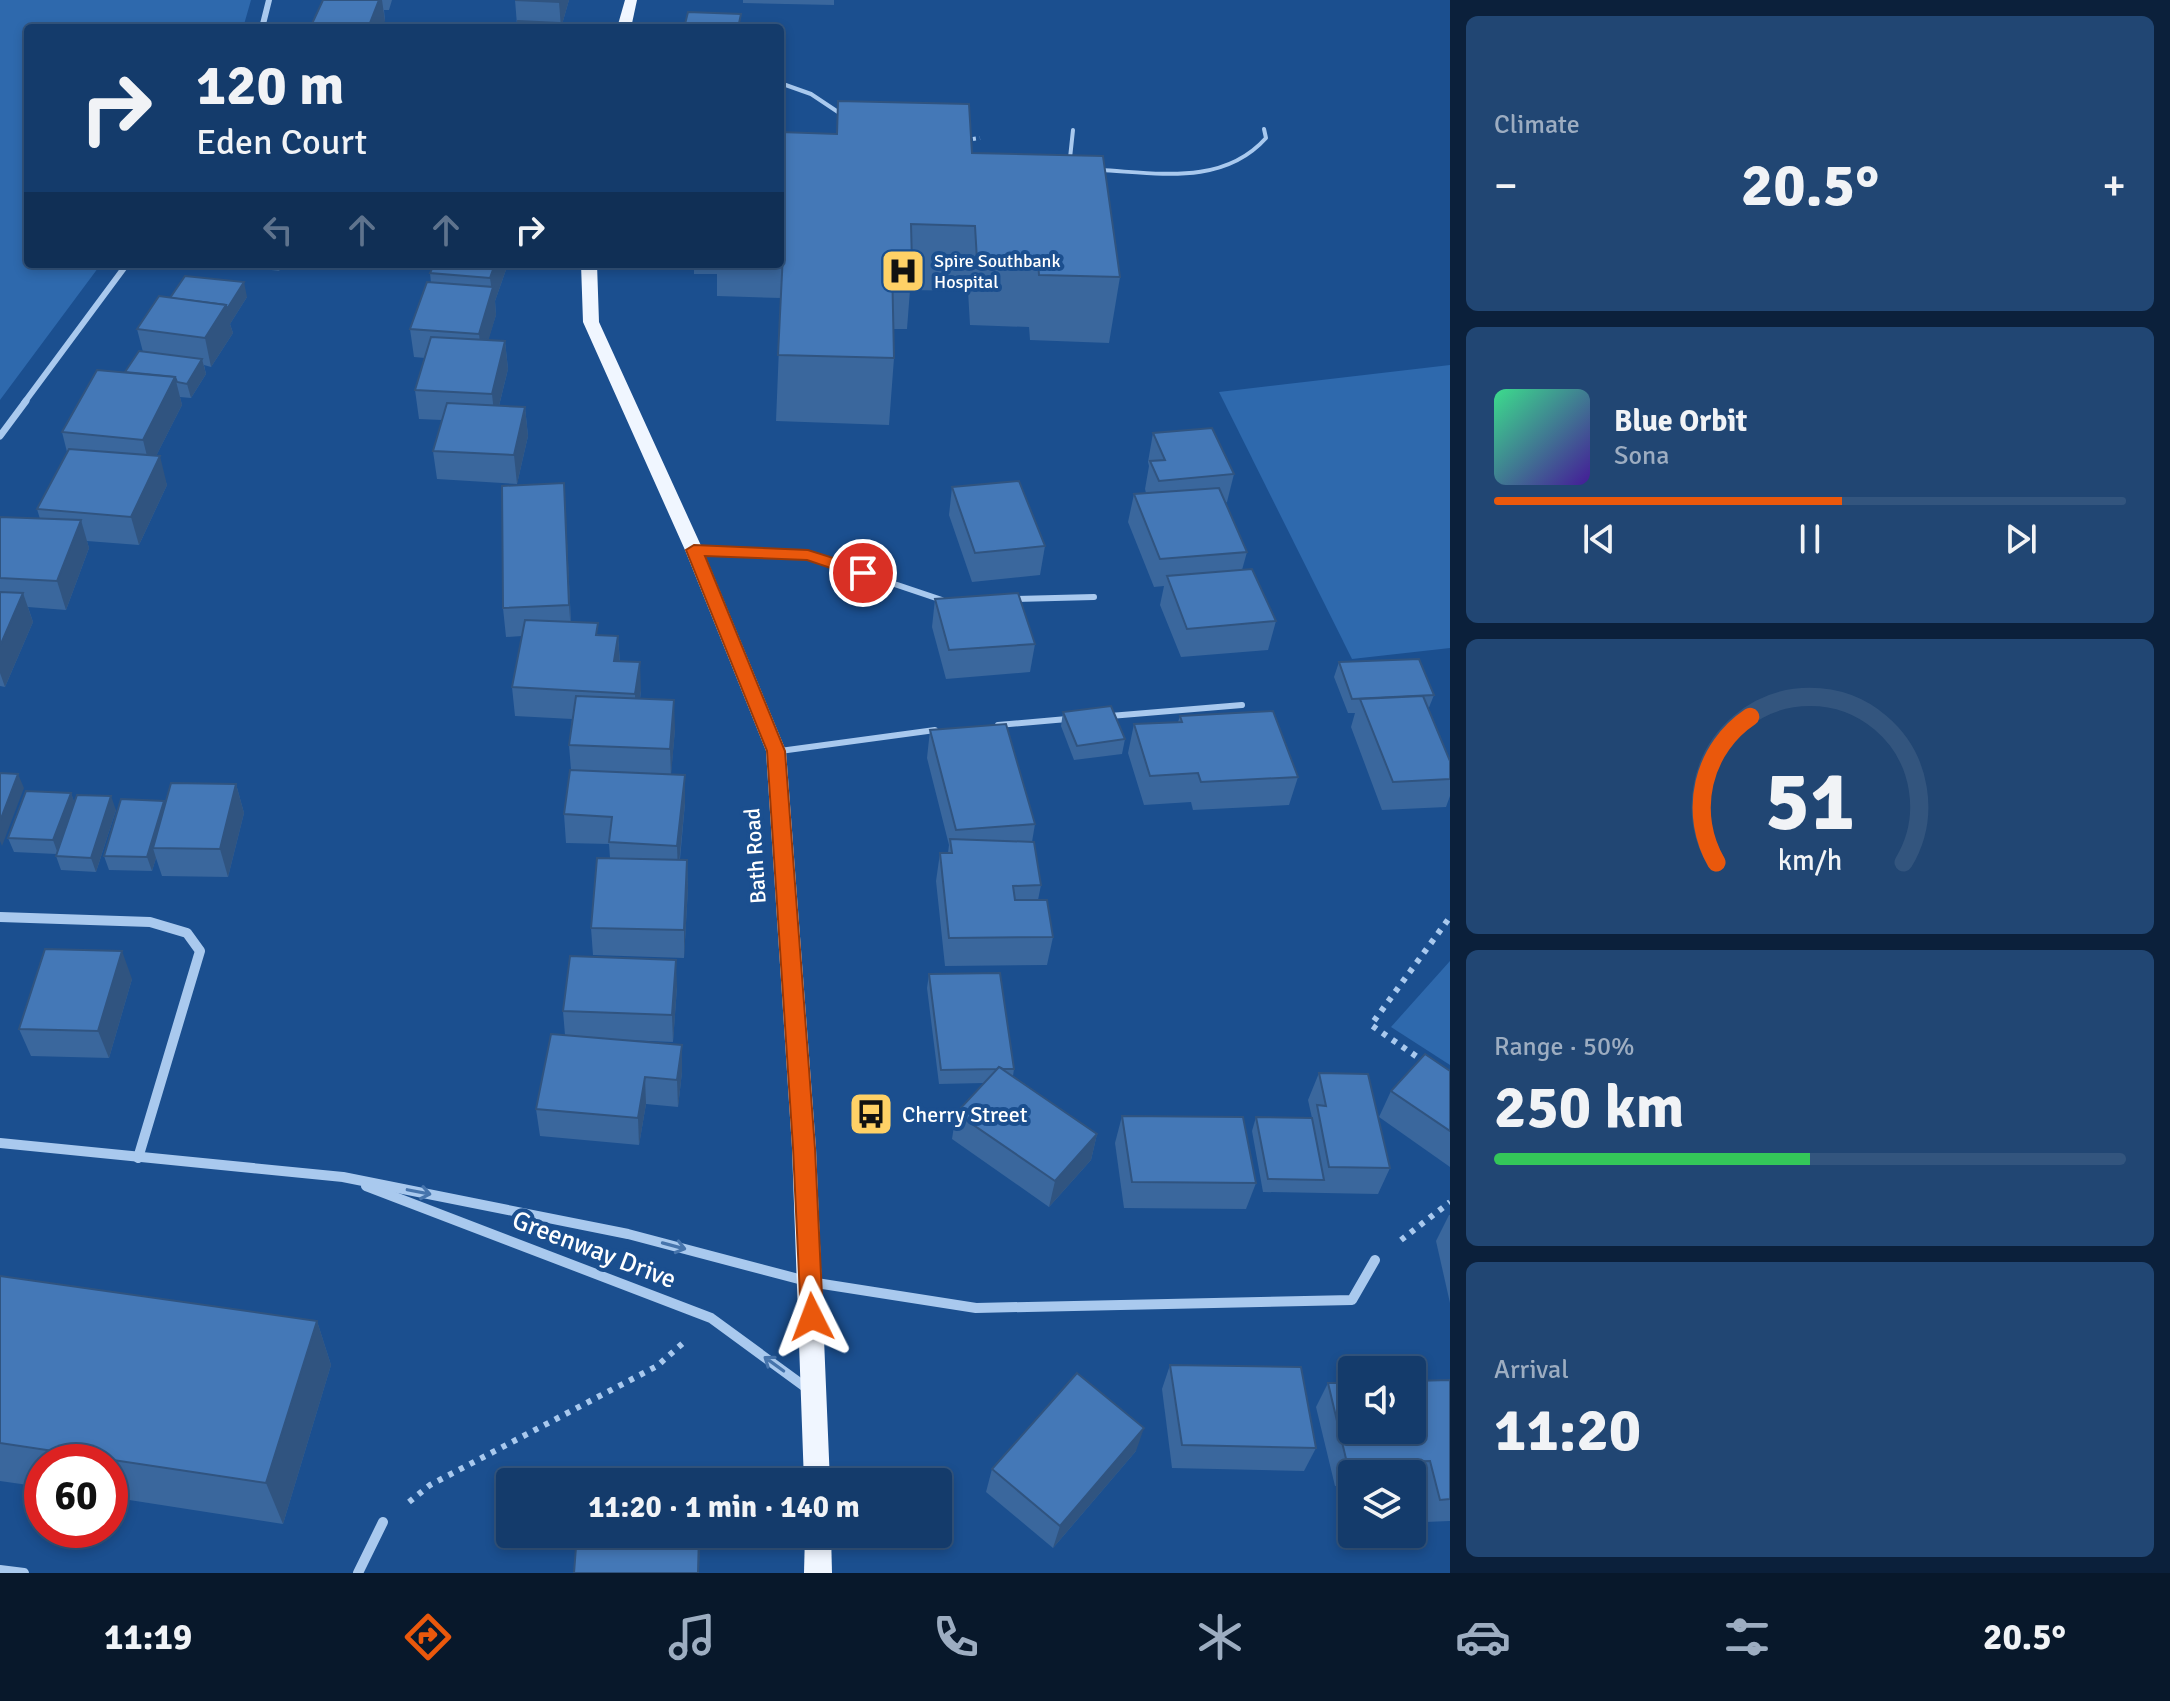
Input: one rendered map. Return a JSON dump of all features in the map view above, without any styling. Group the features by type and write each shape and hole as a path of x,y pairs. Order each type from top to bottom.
{"main road":[{"path":"625,24 631,0"},
{"name":"Bath Road","path":"589,268 591,322 694,550 776,751 810,1282 817,1468"},
{"path":"818,1548 818,1573"}],"street":[{"path":"263,24 269,0"},
{"path":"0,436 124,268"},
{"path":"0,917 150,922 187,933 200,951 138,1158"},
{"name":"Greenway Drive","path":"0,1143 343,1177 628,1234 810,1282"},
{"name":"Greenway Drive","path":"343,1177 711,1318 815,1394"},
{"path":"810,1282 991,1309 1352,1300 1375,1260"},
{"path":"358,1573 383,1522"},
{"path":"0,1570 24,1573"}],"lane":[{"path":"784,84 811,94 856,124"},
{"path":"1087,170 1195,172 1229,167 1256,153 1266,138 1264,129"},
{"path":"1058,162 1070,158 1073,130"},
{"path":"694,550 808,555 944,601"},
{"path":"1004,599 1094,597"},
{"path":"1103,716 1242,705"},
{"path":"995,725 1073,719"},
{"path":"776,751 949,729"}],"path":[{"path":"952,141 980,138"},
{"path":"1439,1072 1371,1025 1450,917"},
{"path":"1375,1260 1450,1202"},
{"path":"383,1522 430,1485 657,1366 684,1342 733,1334"}],"shaded area":[{"path":"0,0 251,0 244,24 24,24 24,268 98,268 0,400"},
{"path":"1450,365 1450,648 1352,659 1219,392"},
{"path":"1450,961 1450,1065 1391,1027"}],"building":[{"path":"323,0 379,0 370,24 312,24"},
{"path":"515,0 560,0 559,2"},
{"path":"688,12 741,14 739,24 685,24"},
{"path":"518,21 558,23 558,24 517,24"},
{"path":"838,101 969,104 972,153 1103,156 1120,277 1039,275 1038,261 977,260 975,226 911,224 912,263 892,263 894,358 778,355 784,268 784,132 837,134"},
{"path":"432,268 494,268 490,278 430,273"},
{"path":"185,276 244,282 227,309 226,305 170,298"},
{"path":"427,282 493,287 479,334 410,329"},
{"path":"159,296 226,305 205,338 137,329"},
{"path":"431,337 505,341 492,394 415,390"},
{"path":"139,351 202,359 187,384 177,382 175,377 125,372"},
{"path":"97,370 175,377 143,440 62,432"},
{"path":"447,403 525,407 514,455 433,451"},
{"path":"1212,428 1234,474 1159,481 1150,461 1165,460 1153,433"},
{"path":"69,449 160,456 131,517 37,509"},
{"path":"1019,481 1045,546 975,553 952,487"},
{"path":"564,483 569,605 503,608 502,486"},
{"path":"1219,488 1247,552 1160,559 1134,494"},
{"path":"0,517 81,520 57,581 0,578"},
{"path":"1252,569 1276,621 1187,629 1167,576"},
{"path":"0,592 23,593 0,646"},
{"path":"1018,593 1035,644 949,650 935,599"},
{"path":"525,620 598,623 596,635 618,636 614,661 640,662 635,694 512,687"},
{"path":"1419,659 1434,695 1352,699 1339,662"},
{"path":"576,696 674,700 670,749 569,745"},
{"path":"1423,696 1450,761 1450,779 1393,782 1360,699"},
{"path":"1111,706 1125,739 1077,746 1063,712"},
{"path":"1273,711 1298,777 1201,782 1198,773 1150,776 1134,724 1182,722 1180,716"},
{"path":"1006,724 1035,824 956,830 930,730"},
{"path":"570,770 685,775 677,846 609,842 612,817 564,814"},
{"path":"0,773 18,774 0,821"},
{"path":"171,783 236,784 220,849 153,848"},
{"path":"26,791 71,793 53,840 8,838"},
{"path":"77,795 111,796 91,858 56,856"},
{"path":"121,799 164,801 147,857 104,856"},
{"path":"950,839 1034,842 1041,885 1013,886 1015,900 1047,900 1053,937 949,938 940,853 952,853"},
{"path":"597,858 687,860 684,930 591,928"},
{"path":"45,949 122,951 98,1031 19,1029"},
{"path":"570,956 676,960 672,1015 563,1011"},
{"path":"1000,973 1014,1069 941,1070 929,974"},
{"path":"551,1034 682,1045 677,1080 645,1077 638,1118 536,1109"},
{"path":"1425,1054 1450,1071 1450,1131 1391,1091"},
{"path":"999,1067 1097,1134 1055,1181 956,1113"},
{"path":"1319,1073 1368,1074 1390,1168 1329,1167 1317,1105 1326,1106"},
{"path":"1122,1116 1243,1117 1256,1183 1132,1182"},
{"path":"1256,1117 1312,1118 1324,1180 1268,1179"},
{"path":"0,1276 317,1321 266,1483 128,1462 128,1444 24,1444 24,1447 0,1443"},
{"path":"1170,1365 1301,1367 1316,1448 1182,1445"},
{"path":"1077,1373 1144,1428 1060,1526 992,1469"},
{"path":"1450,1380 1450,1499 1440,1500 1430,1461 1346,1460 1342,1444 1426,1444 1426,1381"},
{"path":"1328,1383 1338,1383 1338,1425"},
{"path":"576,1548 699,1548 698,1573 574,1573"}],"place":[{"name":"Spire Southbank Hospital","path":"903,271"},
{"name":"Cherry Street","path":"871,1114"}],"route":[{"path":"812,1317 804,1148 776,751 694,550 808,555 863,573"}]}
